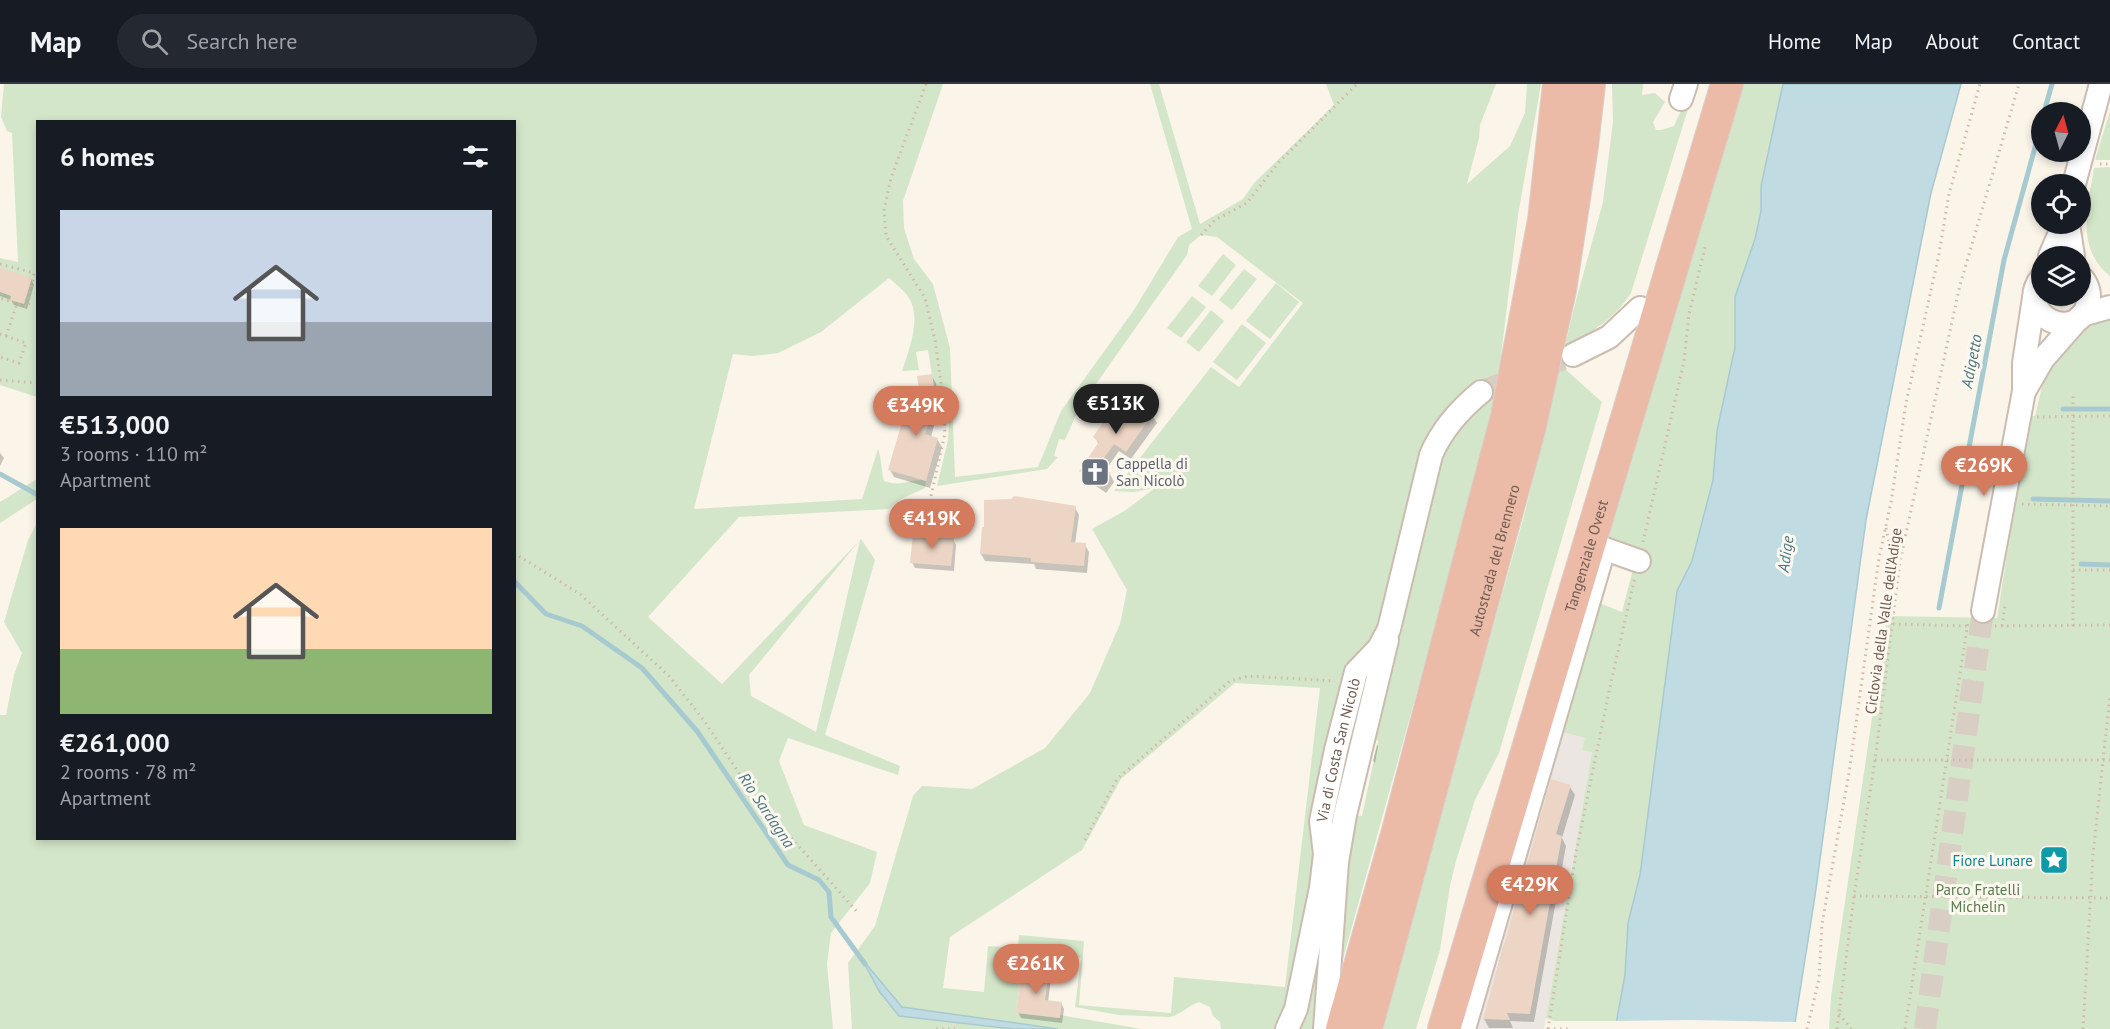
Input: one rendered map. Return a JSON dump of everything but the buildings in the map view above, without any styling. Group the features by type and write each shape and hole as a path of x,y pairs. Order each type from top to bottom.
{"highway":[{"name":"Autostrada del Brennero","path":"1342,1029 1404,809 1507,416 1544,220 1559,84"},
{"name":"Autostrada del Brennero","path":"1366,1029 1529,430 1560,290 1589,84"},
{"name":"Tangenziale Ovest","path":"1444,1029 1597,546 1727,84"},
{"name":"Tangenziale Ovest","path":"1426,1029 1640,308 1691,89"}],"street":[{"path":"2077,174 2101,84"},
{"path":"2091,282 2110,293"},
{"path":"1987,619 2024,391 2024,363 2035,306"},
{"path":"2039,306 2039,313 2051,322 2066,324 2080,316 2110,307"},
{"path":"2024,391 2043,359 2080,316 2086,306"},
{"path":"1573,355 1609,337 1640,308"},
{"name":"Via di Costa San Nicolò","path":"1287,1029 1296,1009 1321,888 1325,854 1321,821 1355,677 1375,652 1389,629 1431,455 1438,438 1481,392"},
{"path":"1464,1029 1597,546 1639,561"},
{"path":"1337,862 1345,815 1389,629"},
{"path":"1325,1029 1340,815 1352,747 1375,652"}],"path":[{"path":"926,84 891,178 884,210 885,236 926,298 935,340 945,433 931,496"},
{"path":"1201,235 1215,220 1247,203 1278,163 1357,84"},
{"path":"1808,1029 1818,979 1822,924 1849,773 1862,673 1906,403 1939,254 1949,194 1980,84"},
{"name":"Ciclovia della Valle dell'Adige","path":"1837,1029 1900,561 1960,285 2019,84"},
{"path":"0,264 34,273 28,307 0,298"},
{"path":"6,336 17,304"},
{"path":"0,334 26,343 19,363 0,357"},
{"path":"0,380 36,383"},
{"path":"2073,395 2073,626"},
{"path":"2035,417 2110,416"},
{"path":"2021,504 2110,506"},
{"path":"1886,526 1898,585"},
{"path":"516,554 580,594 669,676 705,722 755,797 859,914"},
{"path":"2073,570 2110,570"},
{"path":"1987,619 2073,626 2110,626"},
{"path":"1893,624 1967,626 1905,1029"},
{"path":"1085,840 1118,779 1230,681 1248,676 1300,680 1355,677"},
{"path":"2083,1029 2090,898 2110,696"},
{"path":"1875,760 2110,760"},
{"path":"1854,896 2110,898"},
{"path":"1839,1014 1851,1029"},
{"path":"936,1029 955,1029"},
{"path":"1548,1029 1572,1029"}],"shaded area":[{"path":"1579,623 1592,752 1544,1029 1457,1029"}],"green space":[{"path":"4,84 943,84 903,201 904,228 914,259 933,284 950,348 955,477 1038,467 1061,411 1134,310 1178,237 1192,229 1150,84 1159,84 1200,224 1243,199 1254,183 1334,105 1326,84 1496,84 1480,125 1479,138 1467,184 1510,146 1525,113 1527,84 1541,84 1518,215 1499,373 1486,432 1451,569 1333,995 1351,815 1362,816 1378,741 1371,734 1435,473 1448,438 1485,402 1489,377 1462,394 1450,407 1376,635 1320,859 1298,972 1279,1029 1221,1029 1220,1022 1213,1016 1210,1007 1199,1002 1170,1017 1119,1015 1075,1007 1081,958 1035,954 1034,959 1027,961 1025,968 1022,968 1016,1013 1059,1018 1060,1015 1142,1029 1058,1029 902,1007 864,962 879,991 899,1016 1013,1029 852,1029 848,963 875,926 913,796 922,786 972,789 1045,748 1090,693 1120,624 1127,590 1092,529 1126,510 1155,488 1134,492 1114,491 1211,367 1239,387 1303,303 1217,237 1201,235 1189,245 1187,255 1079,408 1065,440 1059,439 1054,456 1058,457 1047,469 937,486 948,440 950,409 936,401 928,350 916,352 919,370 902,371 911,343 914,313 907,295 889,278 821,332 778,353 753,356 733,354 694,509 862,499 878,449 884,481 902,483 916,480 926,481 925,488 902,499 889,509 739,517 648,617 722,684 860,540 861,539 875,560 825,735 900,766 898,775 788,738 779,761 804,825 877,852 870,883 831,933 827,964 833,1029 0,1029 0,715 6,715 14,675 22,653 4,622 28,540 36,525 36,840 516,840 516,120 36,120 36,397 0,385 0,258 18,262 12,133 7,131 1,117","holes":["860,540 816,732 751,696 749,675","1235,683 1320,688 1285,987 1174,977 1171,1013 1079,1005 1084,941 1019,935 1018,948 988,946 984,992 943,988 950,937 1082,850 1121,779"]},
{"path":"1612,84 1643,84 1642,95 1655,93 1665,102 1653,122 1656,130 1674,126 1683,106 1688,109 1631,293 1611,316 1569,346 1565,369 1602,402 1499,753 1475,800 1456,861 1440,950 1416,1029 1380,1029 1524,516 1574,308 1603,202 1613,122"},
{"path":"1735,84 1783,84 1761,186 1761,211 1755,239 1735,297 1735,347 1717,431 1713,480 1692,561 1677,591 1640,875 1628,923 1625,975 1616,1021 1554,1021 1546,1018 1592,752 1582,750 1585,738 1556,730 1594,601 1622,612 1634,565 1608,541 1615,485"},
{"path":"2110,111 2110,160 2095,160"},
{"path":"2110,167 2110,276 2099,265 2088,240 2088,234 2091,234 2091,185 2094,168"},
{"path":"1223,254 1236,265 1212,296 1198,286"},
{"path":"1244,269 1257,279 1232,310 1219,300"},
{"path":"1276,283 1299,302 1270,339 1246,321"},
{"path":"1192,296 1206,307 1181,338 1167,328"},
{"path":"1211,310 1224,321 1199,352 1186,342"},
{"name":"Parco Fratelli Michelin","path":"2110,316 2110,1029 1829,1029 1831,997 1887,616 1997,618 2029,416 2035,416 2045,374 2082,331"},
{"path":"1242,324 1266,343 1237,380 1213,362"},
{"path":"36,480 36,500 0,523 0,502"},
{"path":"1324,911 1315,1029 1294,1029"}],"water":[{"name":"Adige","path":"1783,84 1961,84 1931,193 1866,520 1815,896 1794,1029 1615,1029 1625,975 1628,923 1640,875 1677,591 1692,561 1713,480 1717,431 1735,347 1735,297 1755,239 1761,211 1761,186"},
{"path":"862,959 902,1007 1058,1029 1013,1029 899,1016 879,991"}],"pier":[{"path":"1612,1021 1798,1022 1797,1029 1612,1029"}],"waterway":[{"name":"Adigetto","path":"2047,102 2052,84"},
{"name":"Adigetto","path":"1939,608 2004,260 2031,162"},
{"path":"2063,409 2110,409"},
{"name":"Rio Sardagna","path":"0,474 36,494"},
{"path":"2033,499 2110,501"},
{"path":"2081,564 2110,565"},
{"name":"Rio Sardagna","path":"516,583 546,614 582,626 642,668 697,731 788,865 819,880 829,892 831,917 865,964"}],"tunnel":[{"path":"1481,392 1573,355"},
{"path":"1925,1029 1983,611"}],"place":[{"name":"Cappella di San Nicolò","path":"1095,472"},
{"name":"Fiore Lunare","path":"2054,860"}]}
